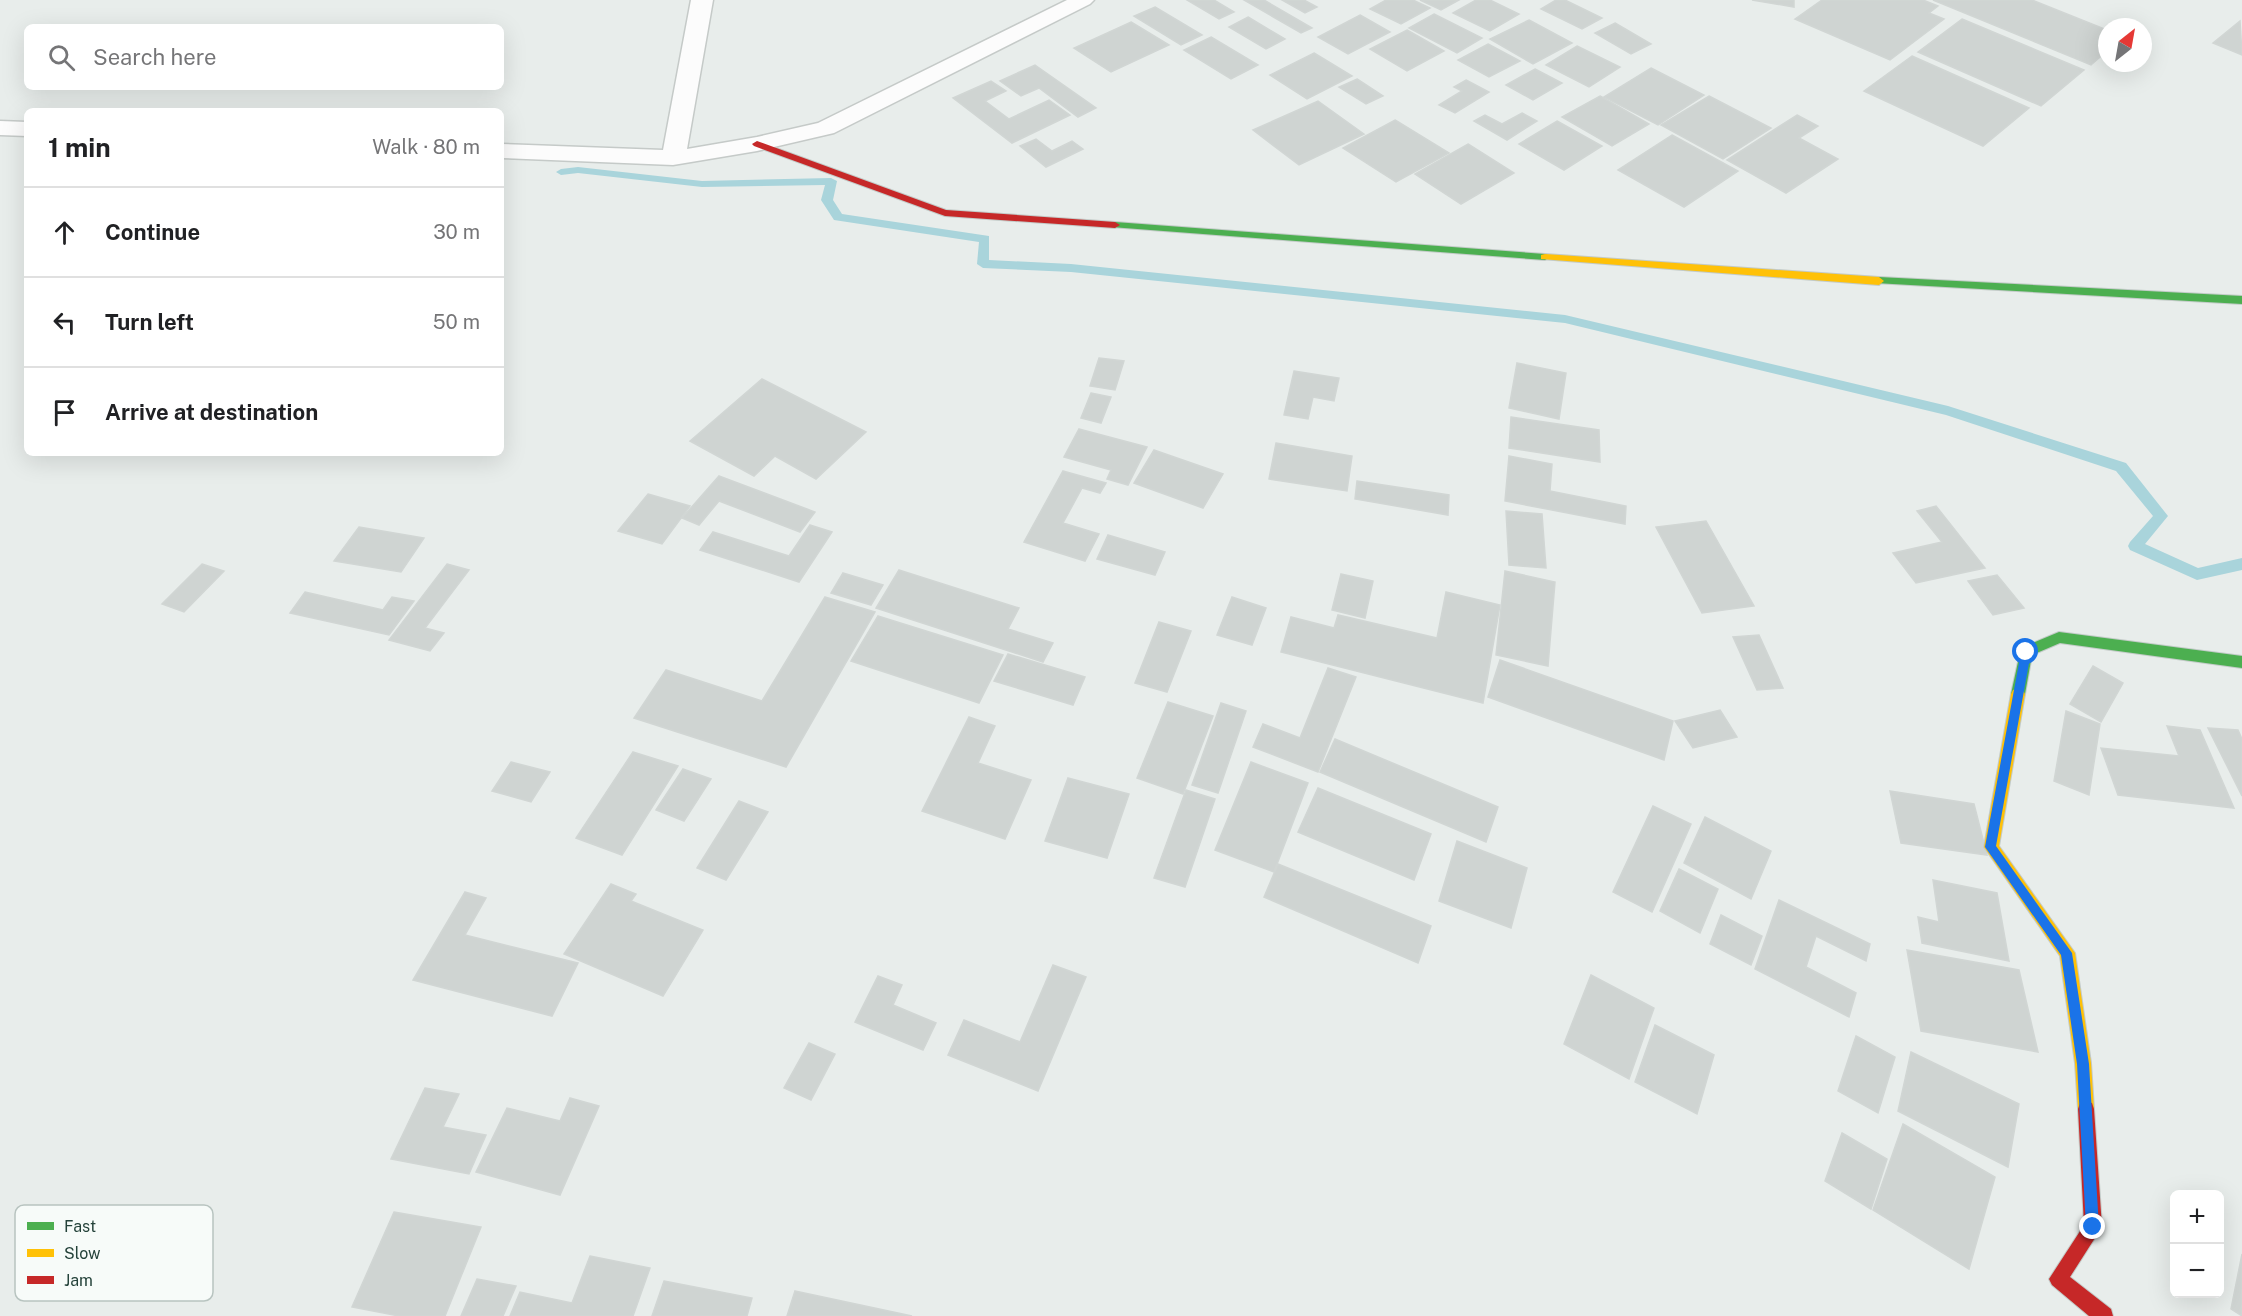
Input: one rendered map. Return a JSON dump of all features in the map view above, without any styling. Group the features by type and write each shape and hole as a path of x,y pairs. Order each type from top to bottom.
{"street":[{"path":"673,158 702,0"},
{"path":"504,151 673,158 756,144 826,128 1083,0"},
{"path":"0,128 24,129"},
{"path":"756,144 945,213 1864,280 2242,300"},
{"path":"2104,1316 2058,1279 2093,1227 2083,1064 2067,953 1991,847 2026,652 2059,637 2242,662"}],"building":[{"path":"1187,0 1214,0 1234,12 1219,19"},
{"path":"1244,0 1264,0 1312,28 1301,33"},
{"path":"1282,0 1304,0 1317,7 1305,13"},
{"path":"1386,0 1413,0 1430,8 1401,24 1370,9"},
{"path":"1420,0 1459,0 1441,10"},
{"path":"1476,0 1490,0 1519,14 1490,31 1453,13"},
{"path":"1556,0 1565,0 1602,18 1582,29 1541,9"},
{"path":"1752,0 1794,0 1794,7"},
{"path":"1822,0 1923,0 1938,6 1929,13 1944,19 1890,60 1795,19"},
{"path":"1933,0 2032,0 2098,26 2098,59 2091,65"},
{"path":"1155,7 1202,35 1181,45 1134,16"},
{"path":"1434,14 1482,38 1457,53 1409,28"},
{"path":"1360,15 1390,32 1348,54 1318,37"},
{"path":"1248,17 1285,39 1266,49 1229,27"},
{"path":"1962,19 2084,70 2041,106 1918,52"},
{"path":"1529,20 1572,43 1533,64 1490,39"},
{"path":"2240,21 2242,55 2213,43"},
{"path":"1131,22 1169,45 1111,72 1074,48"},
{"path":"1615,23 1651,44 1631,54 1595,33"},
{"path":"1407,30 1444,51 1407,71 1370,49"},
{"path":"1211,37 1258,65 1231,79 1184,50"},
{"path":"1488,44 1520,61 1489,77 1458,60"},
{"path":"1577,46 1620,67 1589,87 1546,65"},
{"path":"1314,53 1352,76 1307,99 1270,75"},
{"path":"1912,56 2029,108 1983,146 1864,91"},
{"path":"1035,65 1096,108 1078,117 1039,88 1021,96 1000,81"},
{"path":"1651,68 1704,95 1658,125 1604,97"},
{"path":"1535,69 1562,83 1533,100 1506,85"},
{"path":"1357,79 1383,96 1366,104 1339,87"},
{"path":"1466,80 1489,92 1455,113 1439,105 1462,91 1454,87"},
{"path":"991,81 1006,91 985,101 1009,119 1049,100 1070,115 1012,143 953,98"},
{"path":"1600,96 1649,124 1612,146 1562,117"},
{"path":"1709,96 1771,128 1723,159 1661,125"},
{"path":"1318,101 1364,134 1299,165 1253,130"},
{"path":"1522,113 1537,121 1507,140 1474,121 1485,115 1502,124"},
{"path":"1797,115 1818,126 1799,138 1838,159 1786,193 1727,160"},
{"path":"1395,120 1449,153 1396,182 1343,148"},
{"path":"1557,121 1602,146 1564,170 1519,144"},
{"path":"1672,135 1738,171 1684,207 1618,170"},
{"path":"1036,139 1052,151 1072,141 1083,149 1046,167 1020,146"},
{"path":"1468,144 1514,173 1461,204 1415,174"},
{"path":"1099,358 1124,361 1115,390 1090,386"},
{"path":"1517,363 1566,373 1559,419 1509,408"},
{"path":"1294,371 1339,378 1334,401 1313,397 1308,419 1284,415"},
{"path":"762,379 866,432 816,479 775,456 754,476 690,441"},
{"path":"1091,393 1111,397 1101,423 1081,418"},
{"path":"1511,417 1599,430 1600,462 1509,448"},
{"path":"1079,429 1147,447 1128,485 1107,479 1111,470 1064,457"},
{"path":"1276,443 1352,456 1347,491 1269,479"},
{"path":"1154,450 1223,474 1203,508 1134,483"},
{"path":"1509,456 1552,464 1550,491 1626,506 1625,524 1505,501"},
{"path":"1063,471 1106,483 1100,493 1082,488 1063,523 1099,534 1085,561 1024,542"},
{"path":"719,476 815,512 800,532 719,501 699,525 682,518"},
{"path":"1357,481 1449,495 1448,515 1355,499"},
{"path":"648,494 690,506 662,544 618,531"},
{"path":"1936,506 1985,568 1916,583 1893,553 1942,542 1917,511"},
{"path":"1506,511 1542,514 1546,568 1509,565"},
{"path":"1706,521 1754,606 1702,613 1656,527"},
{"path":"810,525 832,532 799,582 700,550 713,532 789,556"},
{"path":"359,527 424,538 401,572 334,561"},
{"path":"1108,535 1165,552 1155,575 1097,559"},
{"path":"202,564 224,571 184,612 162,604"},
{"path":"447,564 469,570 425,628 444,633 430,651 389,640"},
{"path":"899,570 1019,608 1008,629 1053,643 1043,662 876,608"},
{"path":"1505,571 1555,582 1548,666 1496,655"},
{"path":"843,573 883,585 871,605 831,593"},
{"path":"1341,574 1373,581 1365,618 1332,610"},
{"path":"1997,575 2024,608 1993,615 1968,581"},
{"path":"305,592 383,610 392,597 414,601 389,635 290,613"},
{"path":"1446,592 1500,605 1483,703 1281,652 1291,617 1334,628 1338,615 1437,638"},
{"path":"825,597 875,612 786,767 634,718 666,670 762,701"},
{"path":"1232,597 1266,608 1252,645 1217,635"},
{"path":"878,616 1003,655 979,703 851,661"},
{"path":"1159,622 1191,631 1167,692 1135,683"},
{"path":"1759,635 1783,688 1757,690 1733,637"},
{"path":"1008,654 1085,677 1073,705 994,681"},
{"path":"1500,660 1673,721 1664,760 1488,697"},
{"path":"2093,666 2123,683 2101,722 2070,704"},
{"path":"1328,668 1356,677 1318,772 1253,747 1263,724 1300,738"},
{"path":"1168,702 1213,716 1183,794 1137,778"},
{"path":"1221,703 1246,711 1218,793 1192,785"},
{"path":"1720,710 1737,737 1693,748 1675,721"},
{"path":"2066,711 2100,724 2089,795 2054,781"},
{"path":"969,717 995,726 978,763 1031,780 1005,839 922,811"},
{"path":"2167,726 2200,730 2234,808 2118,795 2101,748 2179,756"},
{"path":"2208,728 2238,730 2242,739 2242,796"},
{"path":"1335,739 1498,807 1486,842 1320,772"},
{"path":"633,752 678,766 622,855 576,838"},
{"path":"511,762 550,772 531,802 492,791"},
{"path":"1251,762 1308,783 1274,872 1215,850"},
{"path":"683,769 711,779 684,821 656,810"},
{"path":"1068,778 1129,794 1107,858 1045,841"},
{"path":"1318,788 1431,834 1414,880 1298,832"},
{"path":"1186,790 1215,799 1185,887 1154,878"},
{"path":"1890,791 1974,804 1987,855 1901,843"},
{"path":"739,801 768,812 726,880 697,868"},
{"path":"1653,806 1691,824 1652,912 1613,892"},
{"path":"1705,817 1771,851 1751,899 1684,863"},
{"path":"1457,841 1527,868 1511,928 1439,901"},
{"path":"1278,864 1431,926 1418,963 1264,897"},
{"path":"1679,869 1718,889 1700,933 1660,911"},
{"path":"1933,880 1997,893 2009,961 1922,943 1918,917 1939,922"},
{"path":"611,884 636,894 631,901 703,930 663,996 564,954"},
{"path":"465,892 486,898 465,935 578,963 552,1016 413,980"},
{"path":"1779,900 1870,944 1866,961 1816,936 1806,967 1856,993 1849,1017 1755,969"},
{"path":"1721,915 1762,936 1751,965 1710,944"},
{"path":"1907,950 2019,970 2038,1052 1921,1031"},
{"path":"1053,965 1086,977 1038,1091 948,1055 964,1020 1020,1042"},
{"path":"1591,975 1654,1008 1629,1079 1564,1044"},
{"path":"878,976 902,985 893,1005 936,1023 923,1050 855,1022"},
{"path":"1655,1025 1714,1055 1697,1114 1635,1082"},
{"path":"1856,1036 1895,1057 1878,1113 1838,1091"},
{"path":"809,1043 835,1054 811,1100 784,1088"},
{"path":"1911,1052 2019,1104 2008,1167 1898,1111"},
{"path":"425,1088 459,1094 443,1127 486,1135 469,1174 391,1159"},
{"path":"570,1098 599,1106 560,1195 476,1172 507,1108 560,1121"},
{"path":"1903,1124 1995,1177 1969,1269 1873,1210"},
{"path":"1842,1133 1887,1159 1871,1209 1825,1181"},
{"path":"394,1212 481,1227 445,1316 399,1316 352,1307"},
{"path":"2242,1254 2242,1316 2231,1309"},
{"path":"590,1256 650,1268 633,1316 510,1316 520,1292 572,1303"},
{"path":"477,1279 516,1286 503,1316 461,1316"},
{"path":"664,1281 752,1298 747,1316 652,1316"},
{"path":"795,1291 912,1316 787,1316"}],"waterway":[{"path":"561,172 578,170 702,184 831,181 827,200 838,217 985,239 983,264 1071,268 1565,319 1948,411 2121,467 2161,516 2135,546 2197,574 2242,564"}],"traffic: fast":[{"path":"1115,225 1545,257"},
{"path":"1879,281 2242,300"},
{"path":"2018,694 2026,652 2059,637 2242,662"}],"traffic: slow":[{"path":"1545,257 1879,281"},
{"path":"2018,694 1991,847 2067,953 2083,1063 2086,1109"}],"traffic: jam":[{"path":"757,144 945,213 1115,225"},
{"path":"2086,1109 2093,1227 2058,1279 2104,1316"}],"route":[{"path":"2026,652 1991,847 2067,953 2083,1064 2093,1227"}]}
